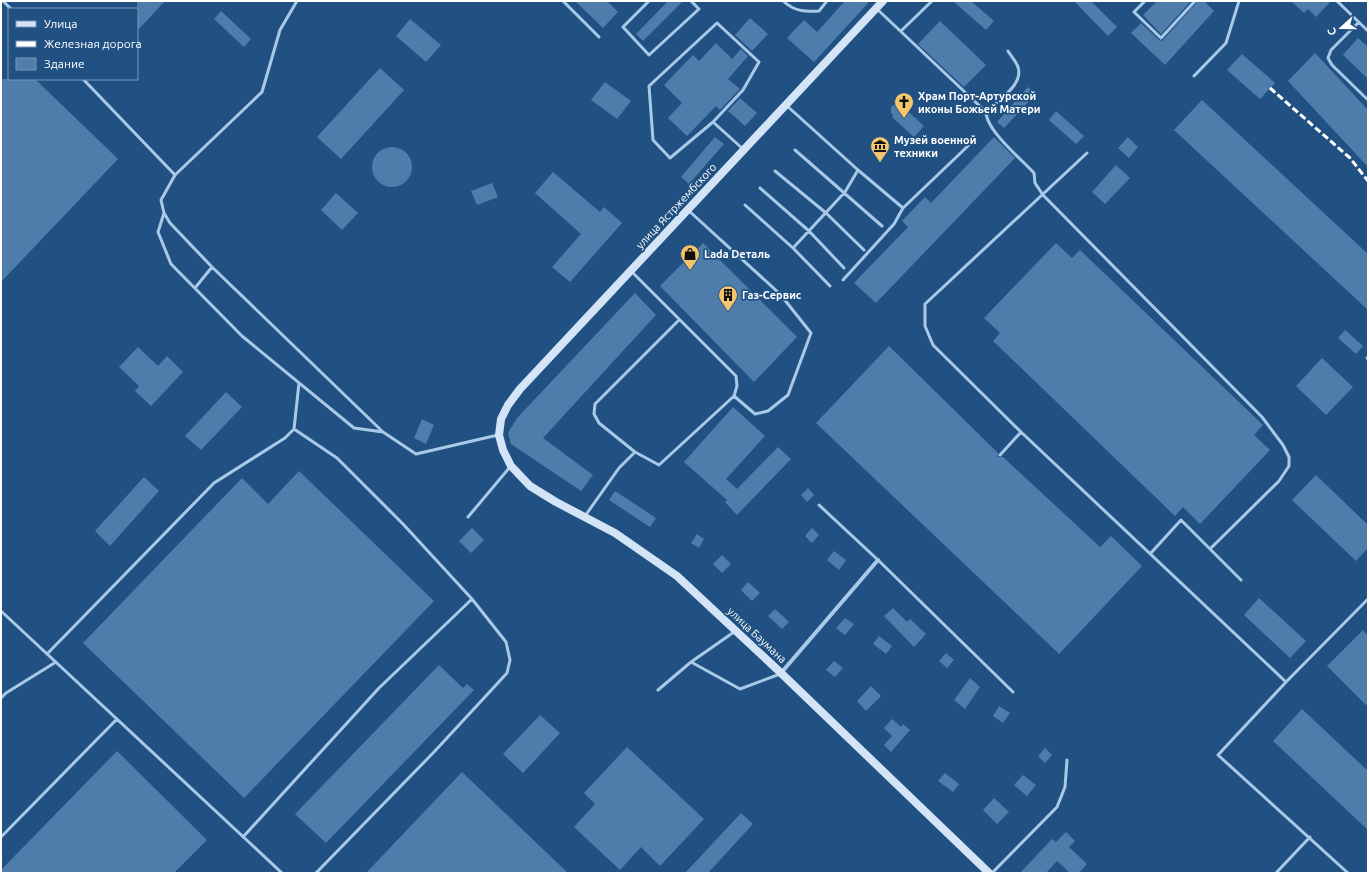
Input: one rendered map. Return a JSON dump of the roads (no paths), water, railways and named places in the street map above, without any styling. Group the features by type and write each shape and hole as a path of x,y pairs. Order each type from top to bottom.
{"main road":[{"name":"улица Ястржембского","path":"500,435 501,419 508,405 520,389 883,1"},
{"name":"улица Баумана","path":"500,435 504,450 511,466 530,486 556,502 615,533 677,576 781,673 990,873"}],"street":[{"path":"781,673 878,560"}],"lane":[{"path":"297,1 280,30 262,92 175,175 161,200 164,213 170,223 212,266 384,432 416,454 500,435"},
{"path":"563,1 599,37"},
{"path":"649,1 623,28 649,55 699,9 691,1"},
{"path":"783,1 788,6 804,12 819,11 827,1"},
{"path":"901,31 932,1"},
{"path":"1145,1 1134,12 1161,38 1194,1"},
{"path":"1194,76 1226,43 1239,1"},
{"path":"1336,1 1368,31"},
{"path":"876,8 986,112"},
{"path":"1359,22 1331,50 1328,58 1332,65 1368,100"},
{"path":"717,23 759,62 743,90 713,122 670,158 653,140 649,86 717,23"},
{"path":"1008,51 1018,66 1020,75 1016,83 986,112 986,118 992,128 1034,173 1035,184 1043,195 1262,417 1283,445 1289,457 1289,466 1279,481 1211,548"},
{"path":"84,80 175,175"},
{"path":"786,105 858,170 903,208"},
{"path":"713,122 744,150"},
{"path":"843,280 894,224 903,208 970,144"},
{"path":"795,150 845,192 882,226"},
{"path":"1087,153 925,304 925,326 933,345 1021,432 1286,682"},
{"path":"793,248 845,192 858,170"},
{"path":"775,171 826,213 864,250"},
{"path":"760,188 809,231 844,268"},
{"path":"745,205 793,248 830,286"},
{"path":"688,210 780,294 811,333 788,395 768,411 755,414 734,396"},
{"path":"164,213 158,232 171,264 242,336 354,428 384,432"},
{"path":"195,288 212,266"},
{"path":"631,271 736,376 737,386 734,396 659,465 635,452 599,423 594,414 595,404 679,320"},
{"path":"47,654 214,483 285,438 294,429 299,383"},
{"path":"294,429 337,458 403,524 472,598 506,642 510,660 507,673 434,752 316,873"},
{"path":"1000,454 1021,432"},
{"path":"584,517 619,468 635,452"},
{"path":"468,518 511,466"},
{"path":"819,506 878,560 1013,692"},
{"path":"1150,554 1181,520 1211,548 1241,580"},
{"path":"243,837 379,688 472,598"},
{"path":"1348,873 1218,755 1286,682 1368,599"},
{"path":"1,611 282,873"},
{"path":"658,690 691,662 736,631"},
{"path":"1,698 6,692 56,662"},
{"path":"691,662 740,689 781,673"},
{"path":"1,837 117,719"},
{"path":"990,873 1057,807 1065,787 1067,760"},
{"path":"1276,873 1310,837"}],"railway":[{"path":"1270,88 1350,158 1368,181"}],"place":[{"name":"Храм Порт-Артурской иконы Божьей Матери","path":"904,119"},
{"name":"Музей военной техники","path":"880,163"},
{"name":"Lada Dеталь","path":"690,271"},
{"name":"Газ-Сервис","path":"728,312"}]}
